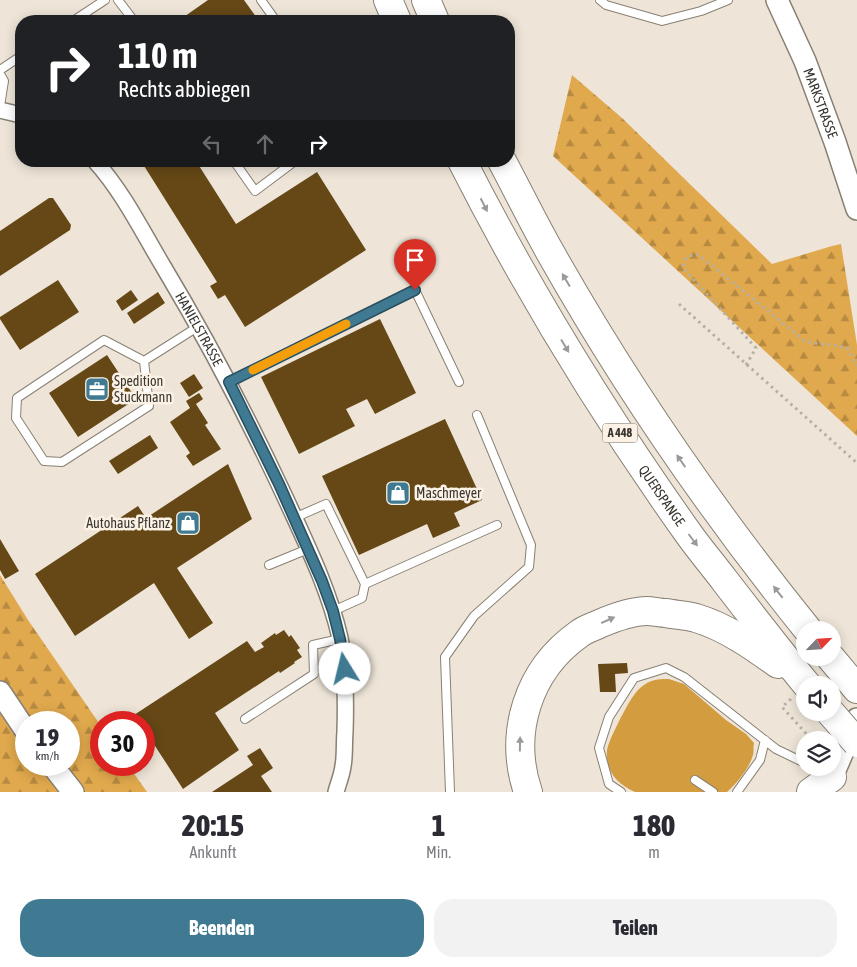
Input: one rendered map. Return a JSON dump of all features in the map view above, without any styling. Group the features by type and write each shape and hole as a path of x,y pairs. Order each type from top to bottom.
{"highway":[{"path":"388,0 394,15"},
{"path":"426,0 432,15"},
{"name":"QUERSPANGE","path":"465,167 538,302 616,428 689,535 798,676"},
{"name":"A 448","path":"505,167 549,251 638,398 720,517 801,621"},
{"path":"528,792 520,758 520,734 527,701 540,673 555,655 580,633 616,617 646,611 695,617 725,630 753,646 796,678"},
{"path":"838,666 857,689"},
{"path":"838,721 857,743"}],"main road":[{"name":"MARKSTRASSE","path":"777,0 805,61 857,209"},
{"path":"0,692 15,714"},
{"path":"820,782 857,719"},
{"path":"54,776 63,792"},
{"path":"61,776 74,792"}],"street":[{"path":"0,108 15,113"},
{"name":"HANIELSTRASSE","path":"100,167 128,206 229,382 263,450 322,581 333,611 345,669 344,765 336,792"}],"lane":[{"path":"82,15 105,0"},
{"path":"118,0 129,15"},
{"path":"260,0 271,15"},
{"path":"600,0 606,5 662,21 701,11 728,0"},
{"path":"0,70 15,60"},
{"path":"0,74 4,81 0,108"},
{"path":"238,167 255,191 287,167"},
{"path":"229,382 415,290 459,382"},
{"path":"144,361 198,326"},
{"path":"104,340 144,361 149,406 62,462 44,461 16,418 17,398 104,340"},
{"path":"450,792 445,657 474,616 529,567 531,545 477,415"},
{"path":"294,518 326,504 365,584 362,598 333,611"},
{"path":"365,584 497,525"},
{"path":"269,565 308,549"},
{"path":"245,719 314,674 313,645 340,639"},
{"path":"620,792 610,784 599,748 609,716 634,678 666,668 684,677 776,749 796,759"},
{"path":"737,792 760,760 765,740"},
{"path":"695,780 713,792"}],"path":[{"path":"746,364 756,348 684,268 684,262 688,256 699,255 806,342 839,346 848,350 857,366"},
{"path":"679,304 857,463"},
{"path":"790,715 804,731"}],"green space":[{"path":"572,75 622,118 772,264 841,244 857,345 857,436 553,156"},
{"path":"0,575 28,620 91,711 90,776 136,776 147,792 0,792"}],"shaded area":[{"path":"660,679 669,679 684,684 726,720 746,734 754,743 753,755 749,765 739,780 727,792 635,792 618,781 610,770 607,758 608,746 632,698 647,683"}],"building":[{"path":"208,0 244,0 255,15 187,15"},
{"path":"145,167 200,167 236,224 317,172 366,250 245,327 225,295 218,299 210,286 217,282"},
{"path":"49,198 53,198 71,225 70,230 0,276 0,231"},
{"path":"58,280 79,312 20,350 0,317"},
{"path":"131,290 138,300 122,311 116,301"},
{"path":"158,292 165,303 134,324 127,313"},
{"path":"380,319 416,393 375,414 367,399 346,409 355,426 299,454 261,377"},
{"path":"107,355 136,399 78,437 49,393"},
{"path":"194,374 203,388 189,397 180,383"},
{"path":"199,393 203,399 196,404 208,423 205,425 221,449 193,466 186,456 190,453 170,422 190,408 186,401"},
{"path":"445,419 482,500 454,513 460,526 433,538 427,524 359,555 322,476"},
{"path":"150,435 158,448 118,474 109,461"},
{"path":"228,464 252,519 177,568 213,623 189,639 154,583 75,636 35,574 138,506 146,518"},
{"path":"0,539 19,571 5,579 0,570"},
{"path":"284,630 289,637 291,635 300,648 297,650 302,657 280,673 279,671 215,713 239,750 183,789 155,746 155,711 140,711 247,641 255,652 264,647 261,643 275,633 276,635"},
{"path":"627,663 628,673 615,674 616,692 600,692 598,664"},
{"path":"260,748 273,768 261,776 272,792 212,792 253,765 247,756"}],"slow traffic":[{"path":"253,370 346,324"}],"place":[{"name":"Spedition Stuckmann","path":"97,389"},
{"name":"Maschmeyer","path":"398,493"},
{"name":"Autohaus Pflanz","path":"188,523"}],"route":[{"path":"345,669 333,611 322,581 279,484 229,382 415,290"}]}
